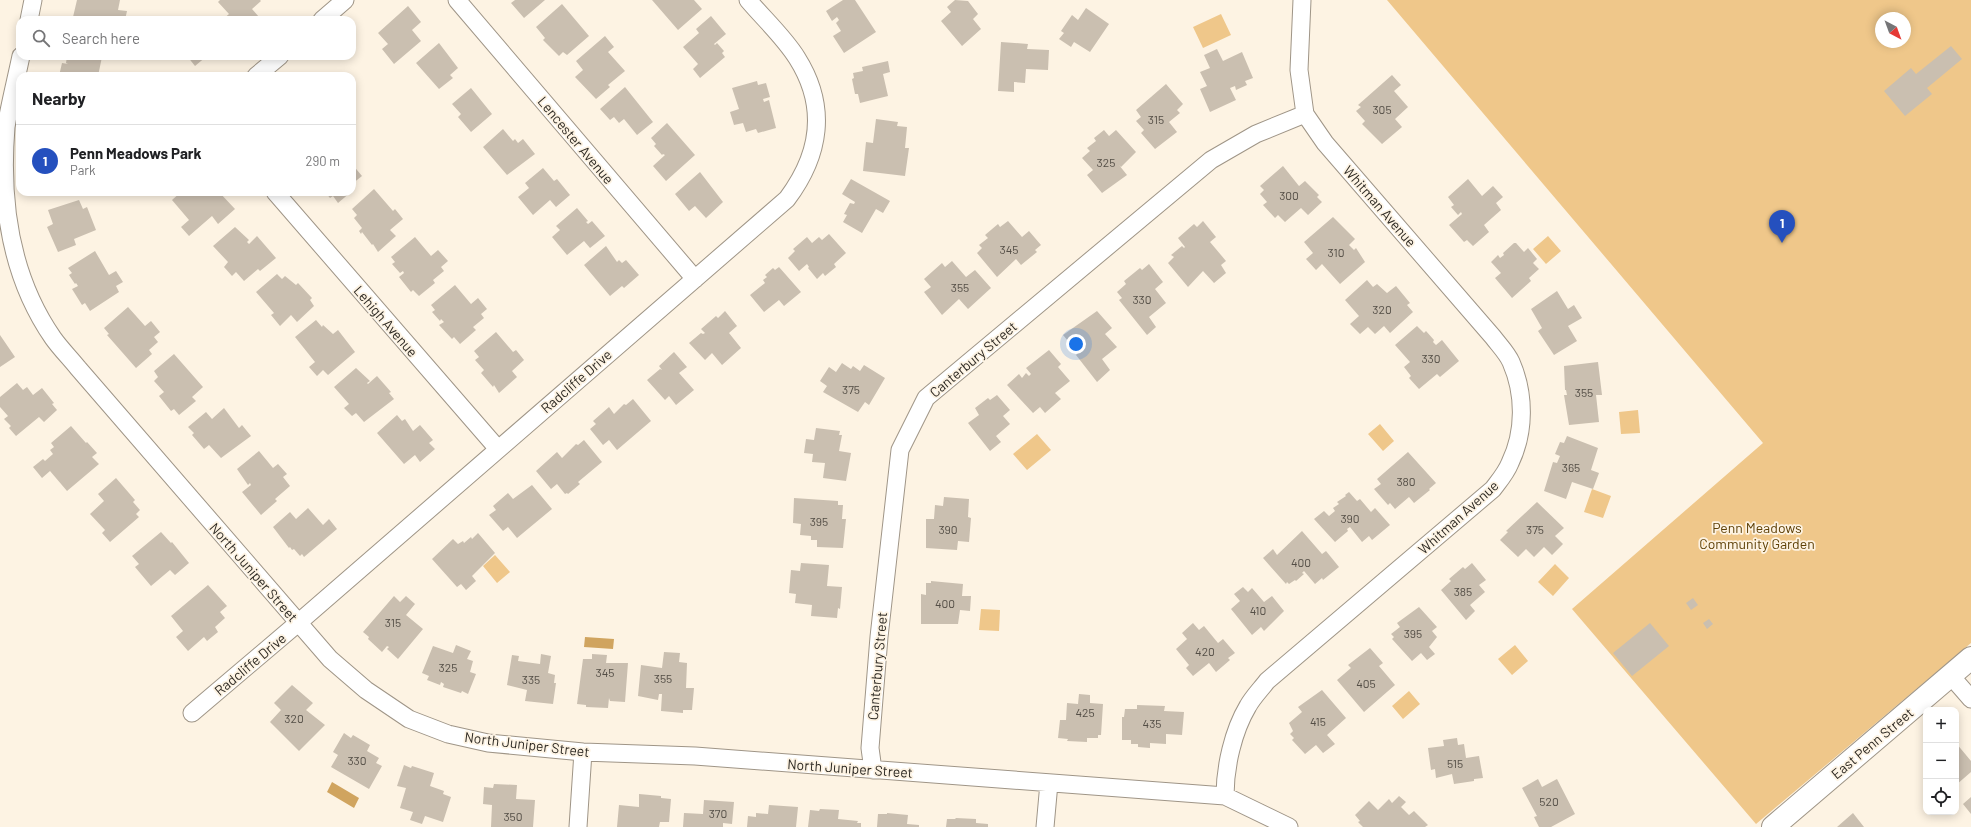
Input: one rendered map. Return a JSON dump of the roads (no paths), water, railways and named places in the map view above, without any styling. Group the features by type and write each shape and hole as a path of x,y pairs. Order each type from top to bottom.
{"street":[{"path":"30,16 33,0"},
{"path":"327,16 345,0"},
{"name":"Lencester Avenue","path":"457,0 695,279"},
{"name":"Radcliffe Drive","path":"192,713 787,199 801,181 810,163 816,141 817,118 814,95 806,74 796,56 748,0"},
{"name":"Whitman Avenue","path":"1225,796 1225,777 1235,737 1248,705 1267,681 1493,489 1510,464 1517,446 1522,406 1519,387 1510,361 1493,337 1325,143 1305,114 1299,70 1302,0"},
{"name":"North Juniper Street","path":"18,72 20,60"},
{"path":"261,72 275,60"},
{"name":"North Juniper Street","path":"16,86 2,186 7,232 18,274 34,306 53,338 330,659 366,690 409,719 448,734 488,743 583,752 695,756 1225,796 1289,827"},
{"name":"Canterbury Street","path":"873,770 870,748 879,637 900,450 926,398 1211,160 1256,134 1305,114"},
{"name":"Lehigh Avenue","path":"278,196 498,449"},
{"name":"East Penn Street","path":"1773,827 1971,658"},
{"path":"1951,676 1971,699"},
{"path":"578,827 583,752"},
{"path":"1045,827 1049,783"}],"place":[{"name":"Penn Meadows Park","path":"1782,243"}],"park label":[{"name":"Penn Meadows Community Garden","path":"1757,536"}]}
